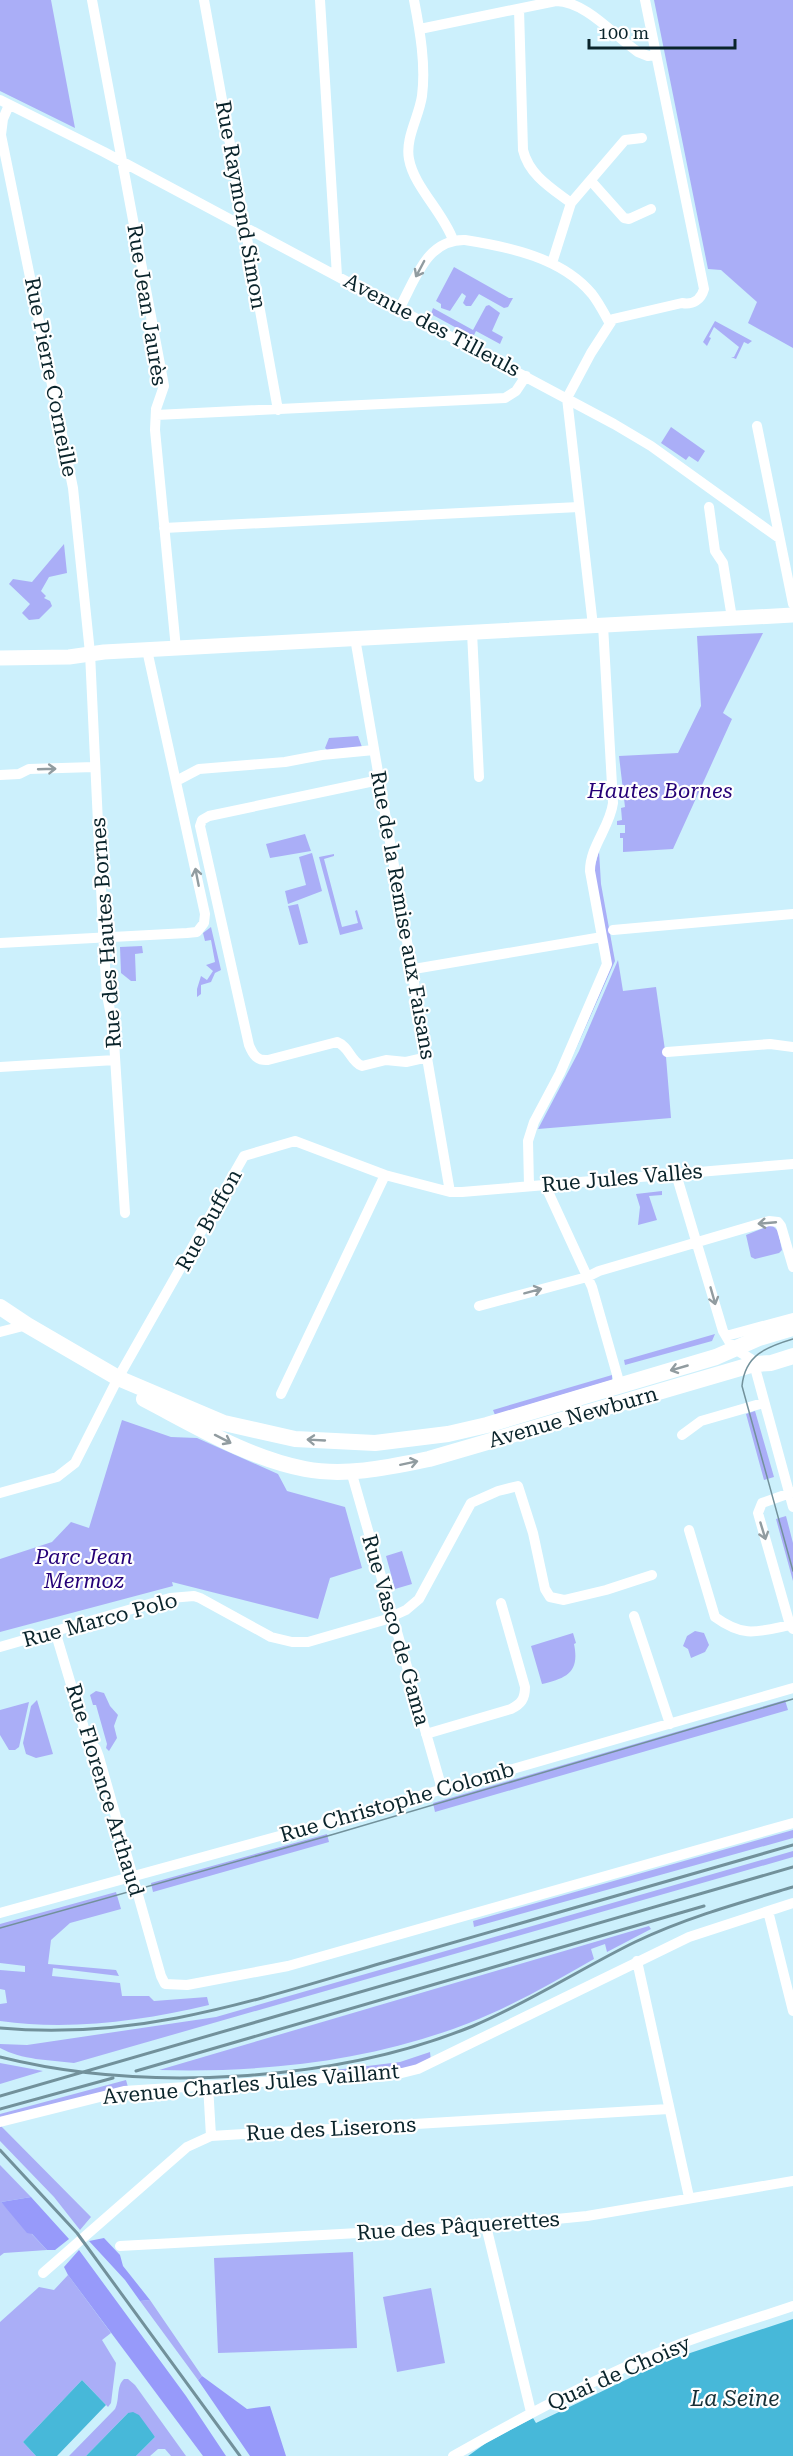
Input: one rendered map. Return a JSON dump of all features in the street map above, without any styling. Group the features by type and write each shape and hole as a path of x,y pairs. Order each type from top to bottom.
{"main road":[{"path":"0,1307 118,1378"},
{"path":"0,1312 27,1325"},
{"name":"Avenue Newburn","path":"118,1378 224,1423 295,1439 375,1443 448,1434 511,1417 716,1357 730,1342 793,1328"},
{"name":"Avenue Newburn","path":"118,1378 135,1395 251,1453 306,1470 351,1471 391,1467 429,1459 754,1364 771,1363 793,1356"}],"street":[{"name":"Rue Jean Jaurès","path":"92,0 164,386 156,415 155,430 176,649"},
{"name":"Rue Raymond Simon","path":"204,0 278,410"},
{"name":"Avenue des Tilleuls","path":"320,0 337,276 614,424 651,446 779,537"},
{"path":"414,0 420,29 423,77 422,95 409,142 408,155 414,173 449,228 453,240"},
{"path":"530,1186 528,1141 543,1102 560,1072 607,964 590,867 591,856 611,814 613,803 598,625 579,507 567,398 609,322 618,317 695,302 702,295 703,281 699,274 645,0"},
{"path":"420,29 556,1 571,4 583,10 638,52 648,56 656,55"},
{"path":"519,9 525,162 534,174 571,203"},
{"path":"4,103 122,161 337,276"},
{"name":"Rue Pierre Corneille","path":"4,103 1,129 3,155 70,469 90,654"},
{"path":"552,263 571,203 625,140 642,138"},
{"path":"591,181 624,218 629,219 651,210"},
{"path":"399,309 425,260 436,248 453,240 470,241 552,263 578,281 593,295 609,322"},
{"path":"156,415 504,398 516,391 526,376"},
{"path":"757,426 793,604"},
{"path":"164,528 579,507"},
{"path":"709,507 715,551 723,563 732,618"},
{"path":"0,658 69,657 147,650 793,615"},
{"path":"472,632 479,777"},
{"name":"Rue de la Remise aux Faisans","path":"355,638 414,969 450,1192"},
{"path":"0,943 197,932 204,923 205,914 147,650"},
{"name":"Rue des Hautes Bornes","path":"90,654 106,995 113,1026 124,1213"},
{"path":"180,779 199,769 275,763 374,750"},
{"path":"0,775 20,774 29,770 94,767"},
{"path":"379,780 208,816 202,820 200,826 249,1045 258,1059 268,1060 334,1042 344,1045 356,1063 362,1066 386,1060 406,1062 428,1057"},
{"path":"613,930 793,914"},
{"path":"414,969 603,938"},
{"path":"667,1052 770,1044 793,1047"},
{"path":"0,1067 115,1060"},
{"name":"Rue Buffon","path":"0,1493 57,1477 75,1463 118,1378 244,1156 296,1141 385,1175 450,1192"},
{"name":"Rue Jules Vallès","path":"450,1192 793,1164"},
{"path":"676,1174 730,1342 754,1364 793,1507"},
{"path":"281,1394 385,1175"},
{"path":"545,1185 587,1277 620,1385"},
{"path":"479,1306 587,1277 599,1271 765,1221 775,1221 781,1226 793,1267"},
{"path":"730,1342 793,1318"},
{"path":"0,1332 27,1325"},
{"path":"682,1436 701,1421 764,1403"},
{"name":"Rue Vasco de Gama","path":"351,1471 442,1789"},
{"name":"Rue Marco Polo","path":"0,1647 170,1598 194,1596 211,1603 271,1637 292,1642 308,1642 391,1617 406,1610 418,1599 471,1503 498,1491 518,1486 533,1533 545,1589 550,1597 564,1600 606,1590 652,1575"},
{"path":"689,1530 715,1617 738,1630 750,1633 791,1627 758,1513 762,1503 791,1493"},
{"path":"426,1734 511,1709 519,1705 525,1696 525,1687 501,1603"},
{"path":"634,1616 670,1724"},
{"name":"Rue Florence Arthaud","path":"55,1631 87,1738 99,1756 160,1976 165,1984 187,1985 288,1966 793,1823"},
{"name":"Rue Christophe Colomb","path":"0,1913 133,1878 793,1688"},
{"name":"Avenue Charles Jules Vaillant","path":"0,2122 110,2093 402,2073 418,2069 689,1937 793,1903"},
{"path":"768,1911 793,2011"},
{"path":"637,1961 689,2197"},
{"path":"208,2085 211,2136"},
{"name":"Rue des Liserons","path":"43,2273 187,2146 211,2136 669,2109"},
{"name":"Rue des Pâquerettes","path":"120,2246 486,2226 587,2216 793,2181"},
{"path":"486,2226 531,2412"},
{"name":"Quai de Choisy","path":"453,2456 531,2412 629,2365 680,2344 793,2306"}],"green space":[{"path":"0,0 51,0 75,128 0,91"},
{"path":"654,0 793,0 793,348 748,323 757,302 721,270 708,269"},
{"path":"454,267 509,298 513,298 508,307 504,308 479,294 471,306 466,306 463,303 466,296 462,293 450,311 441,308 441,304 436,301"},
{"path":"489,305 500,313 492,331 503,337 500,344 476,331 473,337 431,314 433,308 473,330 486,306"},
{"path":"715,321 752,341 748,344 744,342 736,359 731,357 734,357 739,347 714,327 707,346 703,342"},
{"path":"671,427 705,451 698,462 689,456 686,460 661,443"},
{"path":"64,544 67,573 49,577 41,591 52,606 39,619 29,620 22,613 30,604 9,584 13,579 32,582"},
{"name":"Hautes Bornes","path":"763,633 723,713 732,719 673,849 623,852 623,838 620,838 620,833 625,833 625,825 617,825 617,821 622,820 621,808 625,807 619,756 678,753 701,706 697,636"},
{"path":"358,736 362,747 327,750 325,748 329,738"},
{"path":"305,834 311,851 270,858 266,844"},
{"path":"599,851 601,884 615,961 571,1060 611,967 594,869"},
{"path":"312,853 322,891 288,904 285,891 306,885 299,857"},
{"path":"334,854 324,859 342,927 358,923 355,911 357,910 363,929 340,935 319,857"},
{"path":"298,904 308,943 299,945 288,906"},
{"path":"211,927 221,970 215,973 211,982 201,985 201,994 197,997 201,976 207,980 213,971 206,965 215,962 211,940 205,941 203,933"},
{"path":"142,946 143,953 135,954 136,981 131,981 121,973 120,947"},
{"path":"618,960 623,991 656,987 666,1057 671,1118 538,1129 579,1051"},
{"path":"662,1191 662,1195 649,1196 657,1220 638,1225 640,1207 636,1194"},
{"path":"773,1226 778,1231 782,1250 779,1253 755,1259 751,1257 746,1235"},
{"path":"715,1334 712,1341 625,1365 624,1360"},
{"path":"612,1375 612,1380 495,1415 493,1410"},
{"path":"755,1411 774,1477 764,1480 746,1414"},
{"name":"Parc Jean Mermoz","path":"122,1420 171,1437 197,1438 278,1474 287,1491 345,1507 362,1568 330,1578 318,1619 172,1582 173,1586 0,1632 0,1559 52,1542 71,1522 89,1528"},
{"path":"786,1516 793,1543 793,1581 776,1519"},
{"path":"402,1551 412,1584 395,1589 386,1556"},
{"path":"695,1631 704,1633 709,1645 705,1652 691,1658 688,1649 683,1646 687,1636"},
{"path":"573,1633 576,1643 574,1644 573,1668 564,1676 542,1684 531,1646"},
{"path":"96,1691 104,1693 110,1706 118,1715 114,1726 117,1738 109,1751 106,1748 107,1744 96,1705 93,1705 90,1695"},
{"path":"37,1700 53,1754 36,1758 26,1754 23,1743 31,1706"},
{"path":"785,1700 788,1710 435,1812 433,1803"},
{"path":"29,1702 19,1747 9,1750 0,1735 0,1710"},
{"path":"793,1830 793,1838 474,1927 473,1921"},
{"path":"327,1834 329,1842 153,1892 151,1883"},
{"path":"793,1851 793,1857 74,2063 26,2057 0,2048 0,2044 27,2045 216,2017"},
{"path":"116,1892 121,1909 70,1923 51,1940 48,1964 116,1970 119,1976 53,1968 52,1976 120,1983 122,1996 149,1996 154,2001 207,1997 209,2005 158,2016 79,2025 0,2021 0,2004 7,2003 5,1990 0,1989 0,1970 25,1972 25,1966 0,1963 0,1924"},
{"path":"649,1926 651,1929 607,1952 605,1944 591,1949 594,1959 517,2001 469,2023 432,2036 394,2047 317,2062 238,2069 159,2070"},
{"path":"430,2052 431,2061 412,2068 335,2073 335,2070 400,2062"},
{"path":"0,2063 43,2071 0,2084"},
{"path":"126,2080 128,2087 0,2120 0,2114"},
{"path":"0,2125 91,2217 80,2230 54,2197 0,2141"},
{"path":"0,2165 31,2197 1,2202 47,2250 4,2253 0,2256"},
{"path":"353,2252 357,2348 218,2353 214,2258"},
{"path":"68,2275 111,2333 102,2340 116,2363 111,2403 108,2407 82,2380 23,2442 36,2456 0,2456 0,2322 39,2287 54,2290"},
{"path":"431,2288 445,2363 397,2372 383,2297"},
{"path":"150,2300 202,2376 198,2380 140,2301"},
{"path":"124,2379 128,2379 135,2385 186,2456 171,2456 165,2449 158,2449 150,2456 136,2456 155,2437 128,2413 86,2456 69,2456 115,2409 120,2385"}],"shaded area":[{"path":"31,2197 69,2239 55,2250 47,2250 32,2234 27,2233 1,2202"},
{"path":"104,2238 120,2255 123,2266 150,2300 140,2301 125,2280 89,2241"},
{"path":"79,2250 186,2396 226,2456 203,2456 68,2275 64,2267"},
{"path":"202,2376 247,2409 270,2406 286,2456 250,2456 198,2380"}],"water":[{"name":"La Seine","path":"793,2319 793,2456 468,2456 486,2443 533,2418 536,2423 663,2362"},
{"path":"82,2380 106,2405 57,2456 36,2456 23,2442"},
{"path":"133,2412 139,2415 155,2437 136,2456 86,2456 128,2413"}],"tram line":[{"path":"793,1339 774,1345 758,1354 747,1367 742,1386 793,1571"},
{"path":"0,1928 331,1835 793,1699"}],"railway":[{"path":"0,2028 53,2030 103,2028 201,2013 297,1988 793,1845"},
{"path":"0,2096 793,1867"},
{"path":"0,2057 56,2068 115,2075 177,2078 239,2076 301,2070 362,2060 419,2045 473,2026 515,2007 654,1933 793,1887"},
{"path":"136,2071 704,1906"},
{"path":"0,2109 113,2078"},
{"path":"0,2150 77,2233 240,2456"}]}
